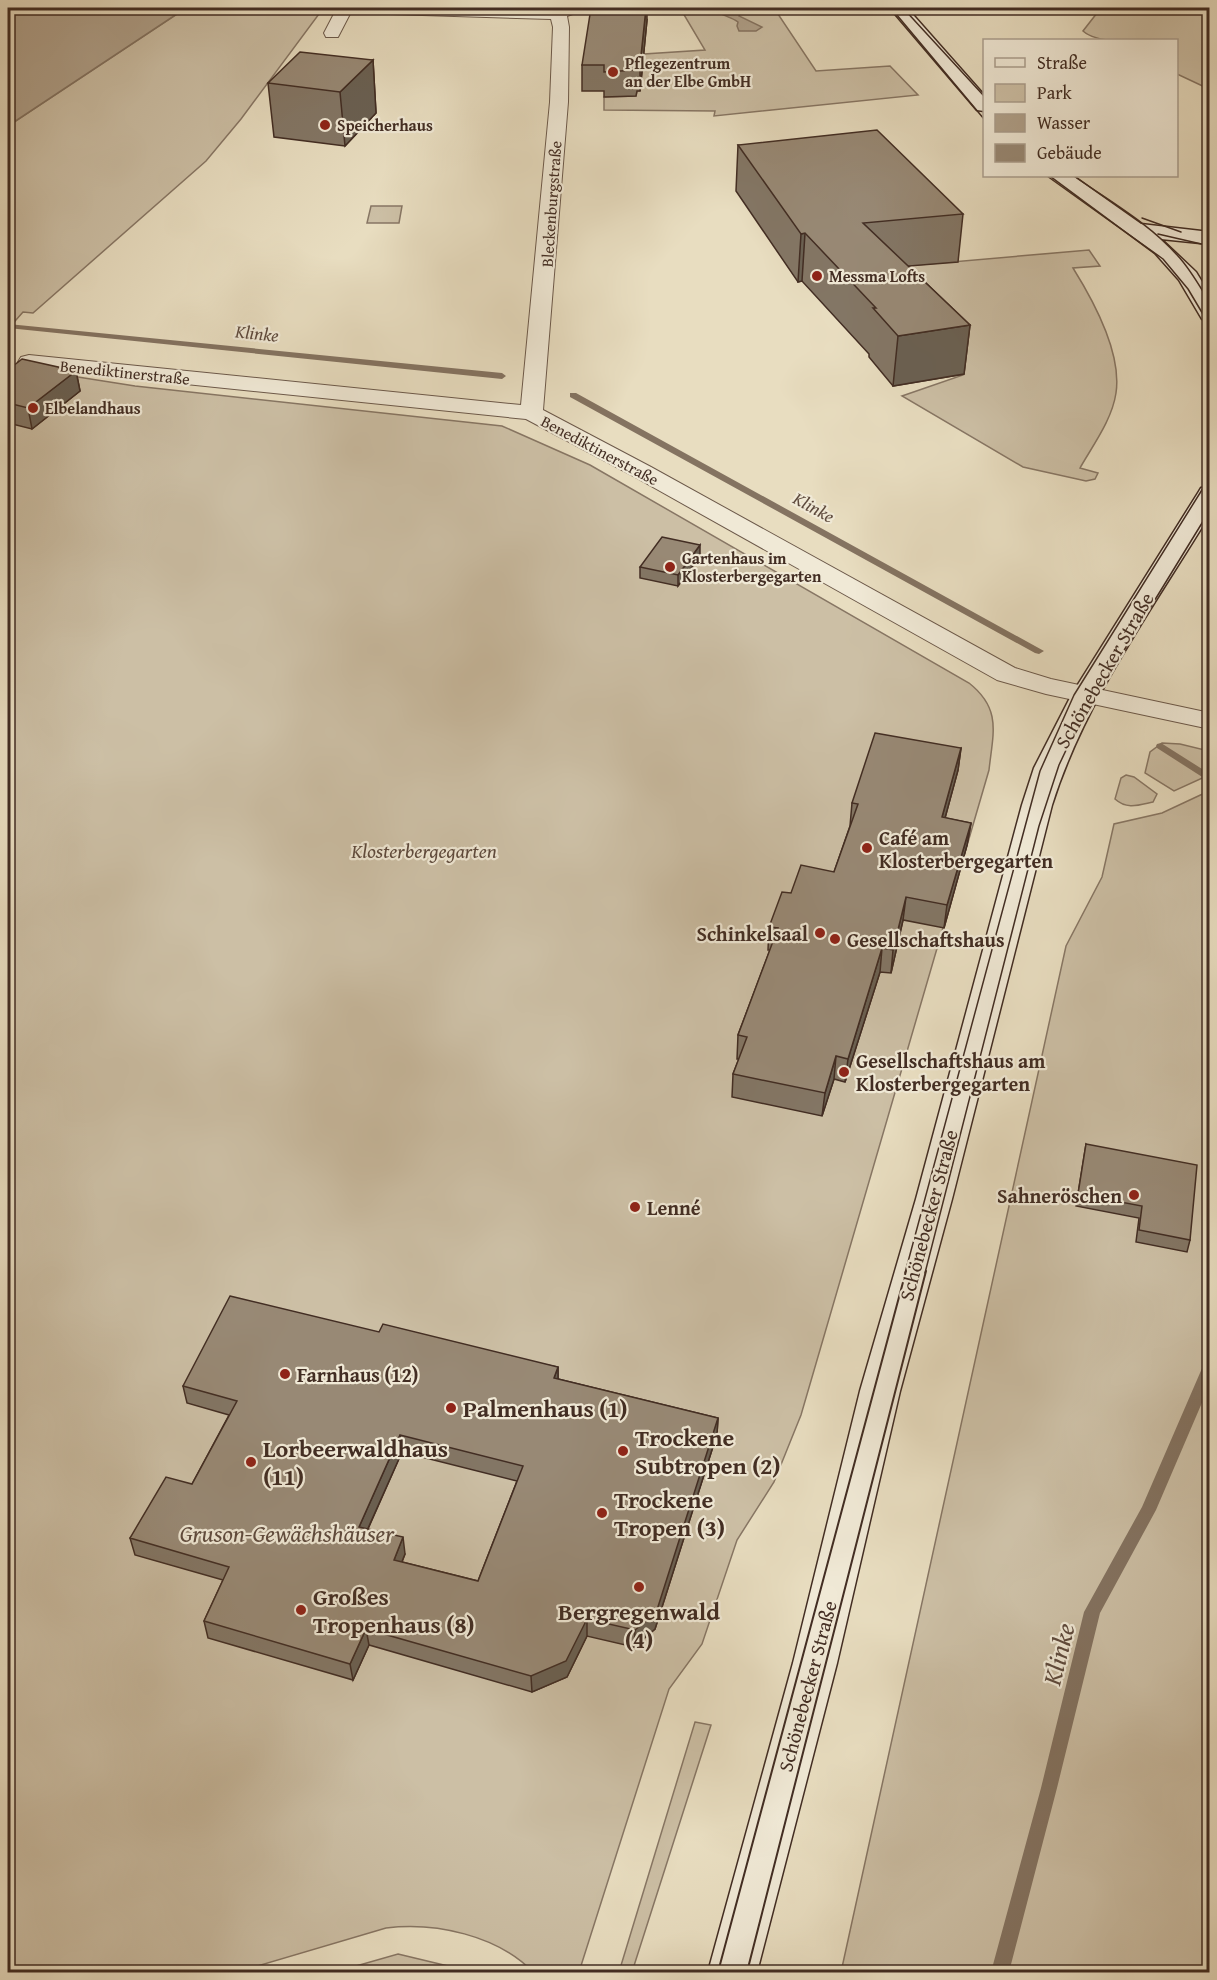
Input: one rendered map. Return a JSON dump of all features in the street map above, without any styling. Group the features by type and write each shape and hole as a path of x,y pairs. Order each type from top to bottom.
{"main road":[{"path":"898,8 983,105"},
{"path":"1062,177 1138,230 1174,260 1188,277 1209,313"},
{"path":"1138,230 1209,238"},
{"name":"Schönebecker Straße","path":"732,1972 815,1663 880,1392 934,1199 1037,805 1049,768 1086,694 1209,493"}],"street":[{"path":"332,33 345,8"},
{"path":"359,8 521,15 566,11"},
{"name":"Bleckenburgstraße","path":"531,413 559,102 561,27 566,11"},
{"name":"Benediktinerstraße","path":"29,362 531,413 643,472 999,671 1034,683 1209,721"}],"green space":[{"path":"186,8 320,8 319,14 241,119 206,161 33,313 23,312 8,329 8,126"},
{"path":"680,8 774,8 816,71 890,66 918,95 714,116 715,111 604,110 604,97 636,96 637,91 640,91 644,54 705,50"},
{"path":"1092,8 1209,8 1209,89 1178,74 1178,39 1102,39 1091,36 1083,31 1097,13"},
{"path":"371,206 402,206 399,223 367,223"},
{"path":"1089,250 1100,266 1073,268 1089,295 1104,328 1115,361 1117,377 1111,413 1080,468 1098,473 1095,479 1086,481 1023,467 902,396 963,375 859,270"},
{"name":"Klosterbergegarten","path":"8,366 135,386 502,426 590,465 969,683 987,702 991,712 993,733 989,770 801,1415 774,1482 737,1540 702,1644 669,1689 579,1972 533,1972 518,1959 484,1940 445,1930 405,1927 386,1928 237,1972 8,1972"},
{"path":"1162,743 1180,744 1209,751 1209,775 1174,791 1145,773 1150,752"},
{"path":"1126,775 1134,777 1157,794 1153,802 1129,806 1115,799 1121,778"},
{"path":"1209,791 1209,1972 841,1972 1066,946 1102,877 1114,824 1162,813"},
{"path":"695,1722 711,1725 632,1972 619,1972"},
{"path":"398,1954 473,1972 335,1972"}],"water":[{"path":"8,8 186,8 8,126"},
{"path":"735,8 741,12 739,16 762,27 756,31 739,31 738,22 714,9"}],"building":[{"name":"Pflegezentrum an der Elbe GmbH","path":"591,8 646,8 640,65 637,65 637,70 604,72 604,65 582,65"},
{"path":"300,52 373,60 340,92 268,83"},
{"path":"877,130 963,214 863,223 970,325 898,336 873,308 876,308 805,233 801,234 738,145"},
{"path":"22,359 76,371 28,408 8,403 8,370"},
{"path":"662,537 700,545 678,575 640,567"},
{"name":"Gesellschaftshaus","path":"875,733 961,748 942,817 971,823 947,905 906,897 893,950 882,948 848,1059 836,1056 825,1093 733,1074 747,1037 738,1035 778,928 769,927 782,892 791,893 801,865 834,872 858,804 852,803"},
{"name":"Sahneröschen","path":"1086,1144 1197,1165 1190,1240 1139,1230 1142,1206 1078,1194"},
{"path":"230,1296 379,1332 383,1324 558,1367 554,1378 718,1418 656,1613 635,1630 587,1619 566,1661 531,1676 366,1629 350,1664 204,1621 229,1567 130,1538 166,1477 192,1484 237,1401 183,1386","holes":["400,1435 523,1466 478,1581 394,1560 403,1537 359,1527"]}],"waterway":[{"name":"Klinke","path":"8,326 502,376"},
{"name":"Klinke","path":"573,395 1039,651"},
{"name":"Klinke","path":"1161,746 1210,779"},
{"name":"Klinke","path":"1000,1972 1049,1788 1092,1612 1148,1510 1210,1366"}],"tram line":[{"path":"891,8 983,118"},
{"path":"903,8 983,95"},
{"path":"1048,177 1163,259 1188,289 1210,326"},
{"path":"1075,177 1142,223 1167,244 1187,267 1210,303"},
{"path":"1142,218 1181,232"},
{"path":"1158,234 1210,246"},
{"path":"905,1273 1040,771 1074,695 1210,477"},
{"path":"925,1273 1039,826 1059,765 1077,727 1210,510"},
{"path":"718,1972 906,1271"},
{"path":"747,1972 926,1271"}],"place":[{"name":"Pflegezentrum an der Elbe GmbH","path":"613,72"},
{"name":"Speicherhaus","path":"325,125"},
{"name":"Messma Lofts","path":"817,276"},
{"name":"Elbelandhaus","path":"33,408"},
{"name":"Gartenhaus im Klosterbergegarten","path":"670,567"},
{"name":"Café am Klosterbergegarten","path":"867,848"},
{"name":"Schinkelsaal","path":"820,933"},
{"name":"Gesellschaftshaus","path":"835,939"},
{"name":"Gesellschaftshaus am Klosterbergegarten","path":"844,1072"},
{"name":"Sahneröschen","path":"1134,1195"},
{"name":"Lenné","path":"635,1207"},
{"name":"Farnhaus (12)","path":"285,1374"},
{"name":"Palmenhaus (1)","path":"451,1408"},
{"name":"Trockene Subtropen (2)","path":"623,1451"},
{"name":"Lorbeerwaldhaus (11)","path":"251,1462"},
{"name":"Trockene Tropen (3)","path":"602,1513"},
{"name":"Bergregenwald (4)","path":"639,1587"},
{"name":"Großes Tropenhaus (8)","path":"301,1610"}],"park label":[{"name":"Gruson-Gewächshäuser","path":"287,1533"}]}
